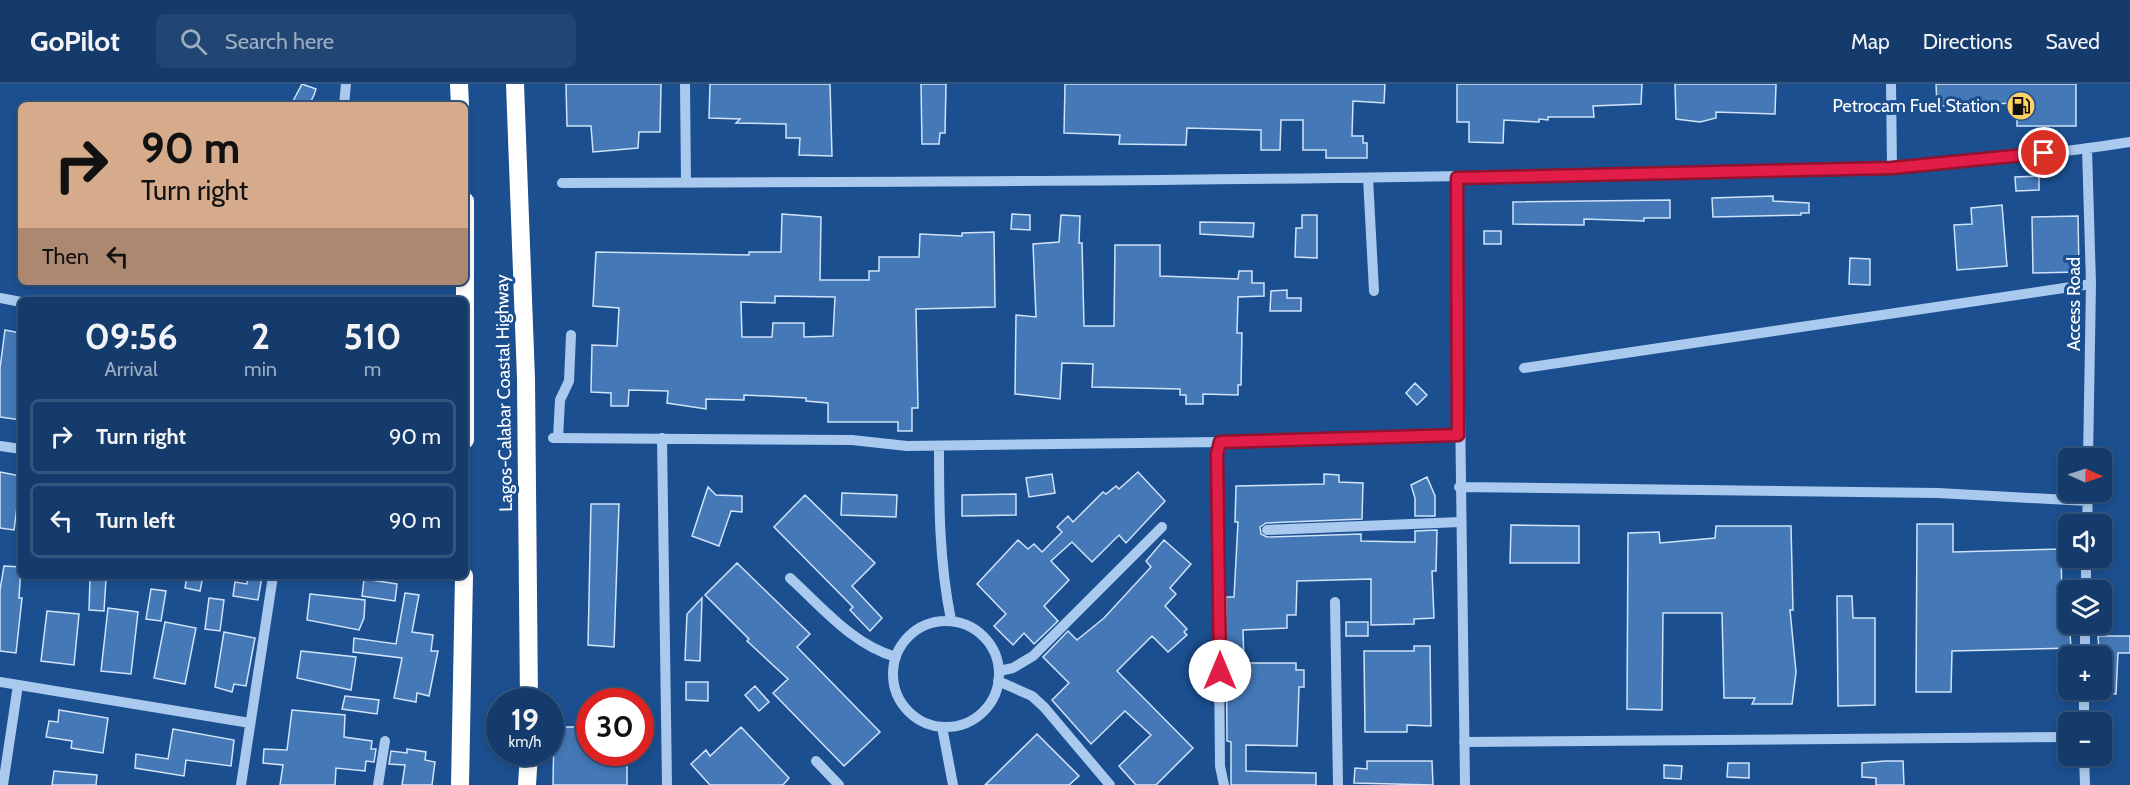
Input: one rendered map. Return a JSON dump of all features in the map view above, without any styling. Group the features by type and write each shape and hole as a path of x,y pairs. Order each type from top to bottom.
{"highway":[{"path":"459,84 460,102"},
{"name":"Lagos-Calabar Coastal Highway","path":"515,84 526,379 529,688"},
{"path":"460,785 464,579"},
{"path":"527,785 528,766"}],"street":[{"path":"344,102 346,84"},
{"path":"685,84 686,182"},
{"path":"1891,84 1892,168"},
{"path":"562,183 1457,178 1892,168 2130,142"},
{"name":"Access Road","path":"2088,148 2091,284 2088,448"},
{"path":"1368,178 1374,291"},
{"path":"1457,178 1458,435 1465,785"},
{"path":"1524,368 2091,284"},
{"path":"0,298 18,301"},
{"path":"571,335 569,381 560,400 555,438 852,440 908,446 939,446 1220,442 1458,435"},
{"path":"662,438 668,785"},
{"path":"1220,442 1217,454 1220,766 1224,785"},
{"path":"0,446 18,449"},
{"path":"939,446 939,544 951,620"},
{"path":"1460,487 2058,495"},
{"path":"1267,530 1460,522"},
{"path":"999,676 1033,656 1162,527"},
{"path":"790,578 855,638 881,653 896,657"},
{"path":"241,785 273,579"},
{"path":"1335,602 1338,785"},
{"path":"951,620 969,625 984,636 995,653 999,676 997,689 988,706 975,719 960,725 942,727 924,722 909,712 897,694 893,675 896,657 904,640 916,629 933,622 951,620"},
{"path":"999,676 1038,702 1110,785"},
{"path":"0,682 250,723"},
{"path":"3,785 18,685"},
{"path":"942,727 953,785"},
{"path":"1464,742 2058,737"},
{"path":"378,785 385,741"},
{"path":"816,761 839,785"},
{"path":"2084,766 2085,785"}],"building":[{"path":"302,84 316,89 310,102 293,102"},
{"path":"566,84 661,84 660,132 639,132 638,148 593,152 591,126 567,126"},
{"path":"710,84 830,84 832,156 799,155 800,138 786,138 786,124 736,123 740,119 709,118"},
{"path":"921,84 946,84 945,133 940,133 939,144 922,144"},
{"path":"1065,84 1385,84 1384,103 1353,101 1352,136 1363,136 1363,143 1367,143 1367,158 1326,158 1326,150 1303,150 1303,120 1281,120 1280,150 1261,150 1261,130 1187,128 1186,145 1119,144 1120,135 1064,133"},
{"path":"1457,84 1642,84 1641,104 1593,106 1594,117 1548,117 1548,120 1539,119 1539,122 1504,120 1503,143 1469,142 1469,122 1457,122"},
{"path":"1675,84 1776,84 1775,114 1716,112 1716,118 1700,122 1676,119"},
{"path":"1936,84 2076,84 2076,126 2017,126 2017,103 1937,106"},
{"path":"2039,176 2039,190 2016,191 2015,177"},
{"path":"1773,196 1773,201 1809,203 1809,213 1713,217 1712,198"},
{"path":"1670,200 1670,218 1644,218 1644,221 1584,219 1584,225 1513,224 1513,202"},
{"path":"2002,205 2007,266 1957,270 1954,225 1972,224 1971,208"},
{"path":"782,214 821,217 820,280 869,280 869,271 879,271 879,257 919,257 920,234 962,236 962,233 994,232 995,307 916,309 918,408 912,408 912,431 898,431 898,422 828,422 828,403 806,401 806,398 744,395 744,400 706,399 706,409 667,403 668,391 629,390 628,406 611,406 611,393 591,392 592,345 617,346 619,308 593,306 596,252 749,255 749,252 781,252","holes":["775,296 835,297 833,336 804,337 804,323 773,323 772,337 742,337 741,302 775,303"]},
{"path":"1012,214 1030,215 1030,230 1011,229"},
{"path":"1061,215 1080,216 1079,243 1082,243 1084,326 1114,326 1115,245 1160,245 1160,276 1238,279 1239,271 1252,271 1252,283 1264,283 1264,296 1238,297 1237,333 1242,333 1241,385 1238,385 1238,395 1203,394 1203,404 1186,404 1186,395 1180,395 1180,389 1092,387 1093,364 1062,363 1060,399 1015,394 1016,315 1036,317 1033,244 1059,242"},
{"path":"1302,215 1317,215 1317,258 1295,257 1296,228 1302,228"},
{"path":"2078,216 2079,272 2033,273 2032,217"},
{"path":"1200,222 1254,223 1253,237 1200,234"},
{"path":"1484,231 1501,231 1501,244 1484,244"},
{"path":"1850,258 1870,259 1870,285 1849,284"},
{"path":"1287,290 1287,298 1301,298 1301,311 1270,311 1271,291"},
{"path":"5,330 18,332 18,420 0,417 0,368"},
{"path":"1415,383 1427,395 1417,405 1406,393"},
{"path":"0,472 18,475 18,499 14,530 0,528"},
{"path":"1138,472 1165,501 1126,543 1119,535 1092,562 1072,542 1051,561 1069,580 1044,606 1058,621 1034,644 1024,633 1013,645 994,626 1006,614 977,584 1018,540 1028,549 1034,544 1042,552 1062,532 1057,527 1068,516 1073,522 1103,492 1106,494 1116,486 1119,489"},
{"path":"1052,474 1055,493 1029,497 1026,478"},
{"path":"1324,474 1339,475 1339,482 1363,483 1362,519 1266,523 1260,527 1261,534 1267,537 1361,534 1361,541 1415,542 1415,531 1437,530 1436,571 1432,571 1434,618 1414,619 1414,624 1371,625 1371,579 1297,581 1296,615 1287,615 1287,628 1243,630 1244,663 1296,663 1296,670 1304,670 1304,687 1299,687 1297,746 1246,745 1246,771 1316,773 1316,785 1231,785 1231,742 1227,741 1226,597 1234,597 1238,522 1235,522 1236,486 1324,484"},
{"path":"1427,477 1435,496 1435,516 1415,516 1415,498 1411,485"},
{"path":"708,487 716,495 742,496 742,512 731,511 719,546 692,536"},
{"path":"842,493 897,495 896,517 841,515"},
{"path":"1016,494 1016,515 962,516 962,495"},
{"path":"805,495 875,563 852,586 882,618 870,631 850,610 853,607 774,527"},
{"path":"591,504 619,504 614,647 588,645"},
{"path":"1917,524 1953,524 1953,552 2058,549 2058,568 2061,568 2062,580 2058,580 2058,634 2070,634 2071,646 1952,651 1951,692 1916,692"},
{"path":"1511,525 1579,526 1579,563 1510,563"},
{"path":"1716,526 1791,526 1793,610 1790,610 1796,672 1792,704 1752,704 1755,698 1724,698 1722,613 1663,613 1662,710 1627,709 1628,533 1659,532 1660,543 1715,538"},
{"path":"1164,540 1191,564 1170,588 1176,594 1165,606 1187,629 1184,632 1187,635 1168,652 1152,636 1117,671 1193,748 1156,785 1136,785 1119,766 1151,735 1125,711 1091,744 1052,700 1069,683 1043,657 1068,631 1077,640 1104,618 1151,567 1146,561"},
{"path":"737,563 810,634 797,647 880,732 844,766 773,693 788,679 747,641 749,639 705,595"},
{"path":"4,566 18,567 18,579 20,579 19,598 22,598 16,653 0,651 0,590"},
{"path":"90,579 106,579 104,611 89,610"},
{"path":"186,579 202,579 200,591 185,588"},
{"path":"248,579 262,579 258,600 233,596 235,582 247,584"},
{"path":"364,579 397,584 395,601 362,596"},
{"path":"151,589 166,591 161,621 146,619"},
{"path":"405,593 419,595 412,632 433,635 431,651 438,651 429,696 417,693 416,702 394,698 402,658 353,652 354,638 396,644"},
{"path":"310,594 365,600 364,618 359,630 307,620"},
{"path":"1837,596 1852,596 1853,618 1875,618 1875,705 1838,706"},
{"path":"209,598 224,600 220,631 205,629"},
{"path":"702,598 700,661 685,660 687,614"},
{"path":"108,608 138,612 131,674 101,671"},
{"path":"47,611 79,614 74,665 41,661"},
{"path":"165,622 196,628 185,684 154,678"},
{"path":"1346,622 1368,622 1368,636 1346,636"},
{"path":"224,632 255,638 246,686 234,684 232,692 215,687"},
{"path":"2098,636 2130,636 2130,653 2118,653 2116,694 2112,694 2112,646 2099,646"},
{"path":"1414,646 1430,646 1431,726 1407,725 1407,732 1365,732 1364,651 1414,651"},
{"path":"301,651 356,657 351,690 297,678"},
{"path":"686,682 708,682 708,701 686,700"},
{"path":"755,686 769,702 759,711 745,695"},
{"path":"345,696 379,700 377,714 342,709"},
{"path":"59,710 108,718 103,753 71,748 72,741 46,737 49,721 58,722"},
{"path":"292,710 345,715 344,737 372,741 371,749 376,749 374,762 366,761 365,771 336,768 335,785 280,785 283,765 263,763 264,749 287,750"},
{"path":"564,727 576,727 576,766 627,766 627,785 553,785 553,766 564,766"},
{"path":"741,727 789,778 783,785 710,785 691,764 706,750 710,756"},
{"path":"173,729 234,740 231,766 186,760 184,776 135,768 136,754 168,759"},
{"path":"1037,734 1079,776 1069,785 985,785"},
{"path":"407,749 426,752 425,760 435,762 432,785 402,785 405,765 389,764 391,751 407,753"},
{"path":"1367,761 1432,761 1433,785 1354,783 1355,768 1367,769"},
{"path":"1903,761 1904,785 1876,785 1876,778 1862,777 1862,763"},
{"path":"1728,763 1749,763 1749,778 1727,777"},
{"path":"1664,765 1682,766 1681,779 1664,778"},
{"path":"54,771 97,775 96,785 52,785"}],"place":[{"name":"Petrocam Fuel Station","path":"2021,106"}],"route":[{"path":"1220,671 1220,530 1217,454 1220,442 1458,435 1457,178 1892,168 2044,153"}]}
